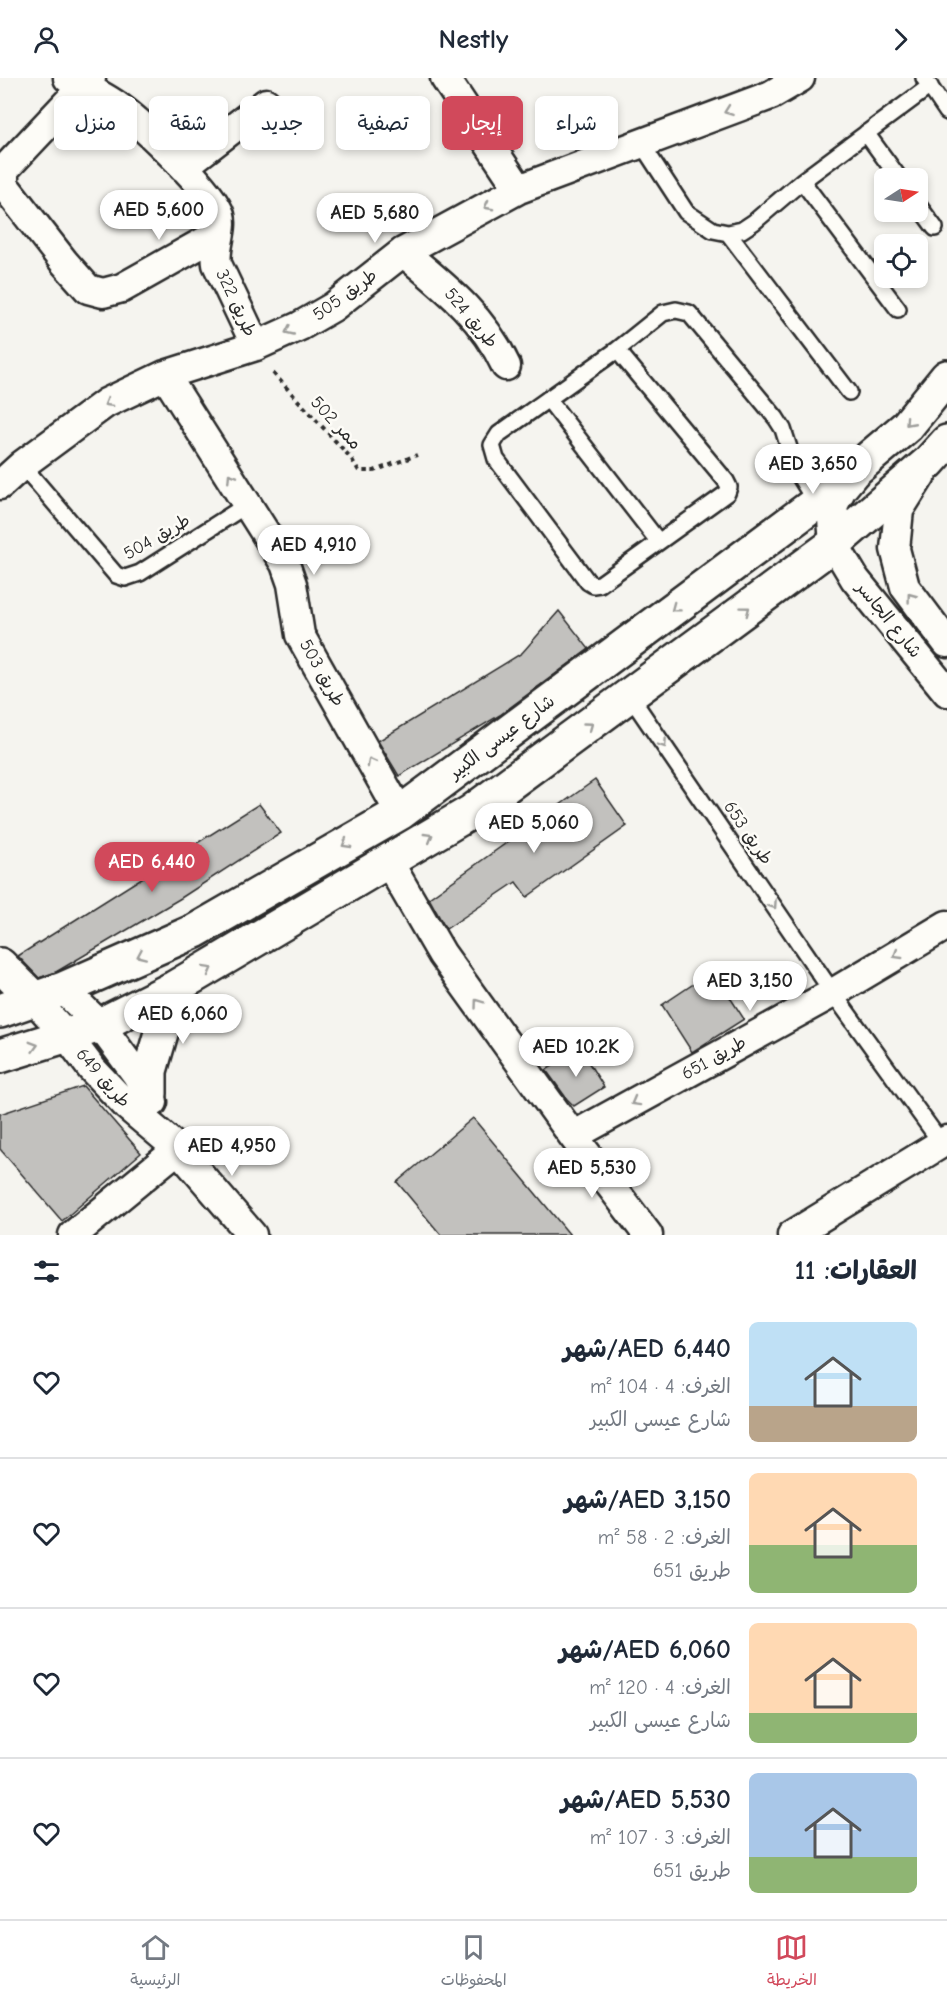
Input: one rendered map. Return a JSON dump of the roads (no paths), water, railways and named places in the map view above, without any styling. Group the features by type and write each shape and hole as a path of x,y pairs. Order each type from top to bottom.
{"main road":[{"name":"شارع عيسى الكبير","path":"0,1011 49,994 195,931 400,813 816,503 907,426 947,377"},
{"path":"0,1056 100,1025 174,988 219,964 471,812 834,544 938,452"},
{"path":"0,965 49,994"},
{"path":"150,1094 150,1071 174,988"}],"street":[{"path":"445,78 519,189"},
{"name":"طريق 505","path":"0,485 22,465 106,403 165,375 256,346 300,326 333,308 403,252 519,189 641,143 767,87 800,78"},
{"path":"80,81 4,170 3,178 4,185 88,289 103,293 122,288 218,234"},
{"name":"طريق 322","path":"80,81 120,108 183,166 218,208 221,218 215,256 217,264 256,346"},
{"path":"183,166 240,123"},
{"name":"طريق 524","path":"403,252 459,299 481,325 506,366"},
{"name":"طريق 503","path":"165,375 285,564 292,584 300,635 400,813"},
{"name":"شارع الجاسر","path":"938,452 899,510 895,549 904,587 947,643"},
{"path":"834,544 832,519 834,504 842,489 861,466"},
{"name":"شارع الجاسر","path":"834,544 855,579 947,692"},
{"path":"388,861 442,954 573,1136 648,1235"},
{"name":"طريق 651","path":"573,1136 833,993 947,925"},
{"name":"طريق 649","path":"49,994 100,1025 150,1094 178,1149"},
{"name":"طريق 649","path":"49,994 67,1036 92,1069 127,1106 178,1149 252,1235"},
{"path":"792,1235 944,1142"},
{"path":"73,1235 178,1149"}],"lane":[{"path":"641,143 686,212 713,230 728,232 742,230 754,222 927,82 947,112"},
{"path":"866,133 892,168"},
{"path":"802,181 898,309"},
{"path":"928,219 935,228"},
{"path":"728,232 849,392"},
{"path":"617,350 729,487 727,493 600,584 593,585 588,582 496,459 492,445 499,434 617,350 663,313 676,310 689,313 776,418 783,429 796,470 816,503"},
{"path":"548,399 658,541"},
{"name":"طريق 504","path":"22,465 116,575 125,578 140,573 248,504"},
{"name":"طريق 653","path":"630,696 833,993 944,1142"}]}
